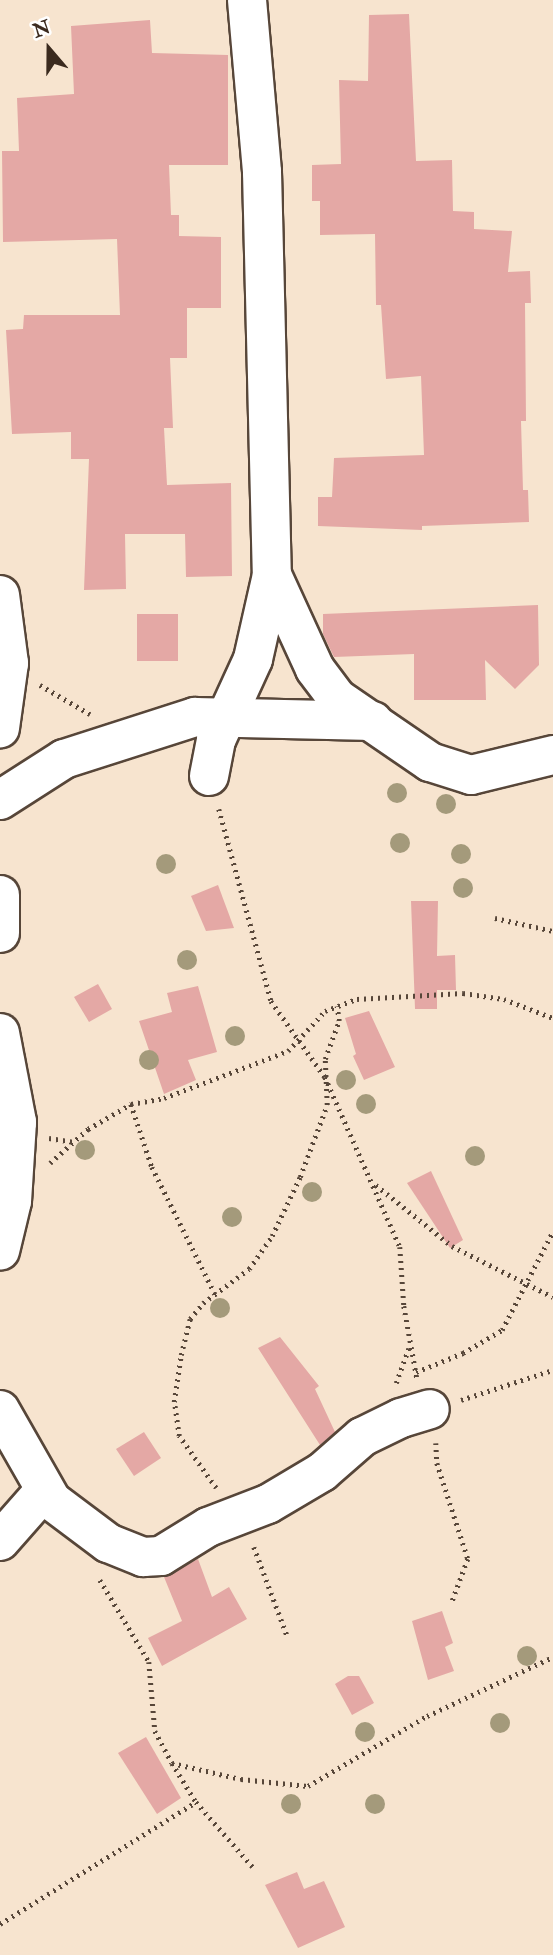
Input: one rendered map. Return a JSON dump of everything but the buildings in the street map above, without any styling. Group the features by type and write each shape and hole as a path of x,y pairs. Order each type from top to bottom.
{"street":[{"path":"209,776 216,740 229,720 253,659 272,575 262,173 247,0"},
{"path":"272,575 315,669 338,699 375,721 429,762 471,775 553,755"},
{"path":"0,595 9,663 0,728"},
{"path":"0,800 64,759 195,717 229,720 375,721"},
{"path":"0,895 0,933"},
{"path":"0,1033 18,1122 12,1202 0,1251"},
{"path":"0,1410 43,1492 65,1514 108,1543 143,1557 161,1556 208,1527 241,1515 322,1472 362,1437 401,1418 430,1409"},
{"path":"0,1541 43,1492"}],"path":[{"path":"209,776 271,1001 325,1077 375,1185 400,1247 404,1306 416,1371 435,1423 437,1463 468,1559 452,1602"},
{"path":"495,918 553,931"},
{"path":"12,1202 88,1129 131,1104 164,1098 278,1055 297,1041 325,1011 357,999 463,993 504,999 553,1018"},
{"path":"288,1638 241,1515 202,1474 179,1436 174,1402 190,1319 215,1294 249,1269 272,1236 319,1134 327,1105 325,1059 339,1021 337,1006"},
{"path":"131,1104 152,1167 215,1294"},
{"path":"375,1185 434,1235 553,1297"},
{"path":"416,1371 463,1353 502,1330 553,1231"},
{"path":"430,1409 553,1370"},
{"path":"96,1574 149,1662 155,1731 172,1763 196,1802 253,1867"},
{"path":"172,1763 241,1779 308,1786 427,1716 519,1676 553,1657"},
{"path":"0,1924 196,1802"}]}
